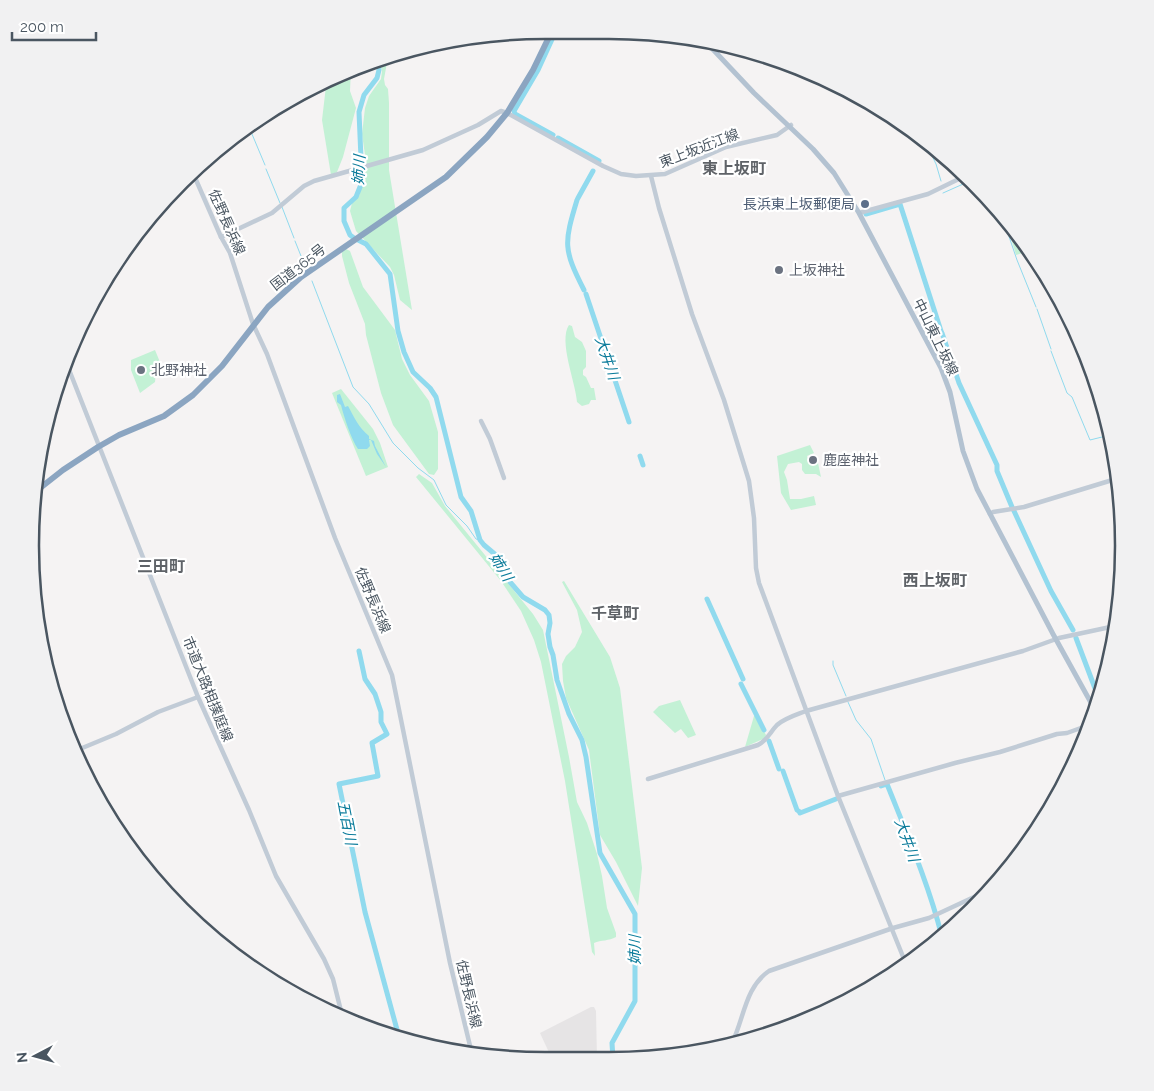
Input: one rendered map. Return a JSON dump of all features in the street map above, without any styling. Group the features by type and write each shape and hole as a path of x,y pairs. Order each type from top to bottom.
{"highway":[{"name":"国道365号","path":"42,486 98,447 119,435 164,416 192,396 222,366 268,307 301,277 446,177 480,144 507,113 534,70 548,39"}],"main road":[{"name":"中山東上坂線","path":"713,49 748,88 790,126"},
{"name":"中山東上坂線","path":"718,51 750,86 813,148 834,173 860,213 939,363 947,384 963,451 971,473 1090,701"},
{"name":"中山東上坂線","path":"1057,638 1091,698"}],"street":[{"path":"221,236 278,209 304,186 325,178 395,159 443,142 478,125 498,112 507,113"},
{"name":"東上坂近江線","path":"507,113 603,166 621,174 636,176 651,176 672,172 726,147 777,135 790,126"},
{"path":"651,176 692,314 738,443 749,480 756,568 759,583 838,796 904,957"},
{"name":"佐野長浜線","path":"196,179 230,253 254,324 335,538 392,675 450,963 470,1047"},
{"path":"860,213 928,194 958,179"},
{"name":"市道大路相撲庭線","path":"70,372 198,698 249,810 276,876 324,958 335,986 341,1009"},
{"path":"481,421 490,439 504,478"},
{"path":"991,513 1024,507 1111,481"},
{"path":"648,779 758,745 768,738 776,726 784,720 806,711 1024,651 1057,638 1109,627"},
{"path":"81,748 116,734 158,712 198,698"},
{"path":"838,796 1081,728"},
{"path":"735,1036 752,990 756,982 764,974 776,968 893,928 919,922 973,898"}],"shaded area":[{"path":"591,1007 594,1007 596,1011 597,1052 549,1052 540,1033"}],"green space":[{"path":"387,65 384,79 388,89 389,103 389,170 412,310 400,300 394,275 390,267 356,231 350,211 352,203 359,196 364,179 365,155 362,134 365,108 369,96 381,79 381,67"},
{"path":"351,78 350,91 356,108 343,157 337,172 331,175 322,120 326,89"},
{"path":"1010,236 1022,253 1016,255"},
{"path":"346,249 350,251 363,287 395,330 402,359 410,375 429,401 438,432 438,469 434,475 429,474 393,425 381,393 366,335 365,324 349,283 342,256 342,251"},
{"path":"569,325 572,326 575,337 582,342 586,351 586,367 583,370 583,375 586,377 591,388 594,388 596,400 591,400 589,404 582,406 577,402 566,351 566,332"},
{"path":"155,350 162,367 156,372 155,382 140,393 131,370 131,360"},
{"path":"341,389 373,429 388,467 366,476 332,393"},
{"path":"810,445 814,453 807,456 810,464 818,463 821,477 816,474 805,474 802,470 802,464 799,462 788,464 784,472 790,499 814,496 816,505 791,510 781,493 777,456"},
{"path":"419,474 432,483 445,506 533,614 543,630 577,802 587,823 597,854 607,908 616,933 616,937 594,943 595,956 592,952 565,781 541,662 534,640 521,611 501,581 416,477"},
{"path":"564,581 610,657 620,688 642,868 638,906 600,835 589,750 566,698 562,664 566,656 575,647 582,632 577,610 562,582"},
{"path":"680,700 696,735 688,738 681,729 675,733 653,712 659,706"},
{"path":"754,716 766,735 765,738 745,747"}],"water":[{"path":"340,394 345,407 348,406 360,426 369,436 369,439 374,441 386,467 377,454 371,440 369,440 370,446 367,449 358,449 355,445 341,405 337,402 337,395"}],"waterway":[{"name":"大井川","path":"552,39 538,70 514,111 515,114 553,135"},
{"name":"姉川","path":"379,68 377,78 364,95 359,112 362,182 356,197 344,208 344,221 350,235 366,244 390,274 398,331 404,352 413,372 430,388 436,397 461,497 471,511 480,540 497,556 504,566 510,582 523,597 545,610 549,615 548,634 557,680 569,714 582,740 586,757 600,853 635,914 635,1001 612,1043 613,1052"},
{"path":"251,133 265,165"},
{"name":"大井川","path":"558,138 599,161"},
{"path":"932,156 941,181"},
{"path":"266,169 280,203"},
{"name":"大井川","path":"578,198 593,171"},
{"path":"943,193 964,184"},
{"name":"大井川","path":"577,200 570,226 568,246 572,265 584,290"},
{"path":"866,214 900,204 941,331"},
{"path":"282,207 294,238"},
{"path":"1008,233 1036,307"},
{"path":"295,241 305,266"},
{"path":"312,281 353,387 369,404 393,443 418,468 434,480 446,505 467,526 476,539 480,540"},
{"name":"大井川","path":"586,294 629,422"},
{"path":"1037,309 1051,349"},
{"path":"942,333 959,383 997,465 997,471 1012,507"},
{"path":"1051,351 1067,393 1072,397 1090,440 1103,437"},
{"name":"大井川","path":"640,456 643,465"},
{"path":"1014,511 1051,591 1073,630"},
{"name":"大井川","path":"707,599 743,679"},
{"path":"1076,638 1095,687"},
{"name":"五百川","path":"359,651 365,679 375,694 381,712 381,722 387,734 372,743 378,776 339,784 365,912 397,1030"},
{"path":"833,661 846,696"},
{"name":"大井川","path":"741,684 764,730"},
{"path":"848,702 856,720 871,739 885,780"},
{"name":"大井川","path":"769,741 779,769"},
{"name":"大井川","path":"783,771 797,810 800,812"},
{"name":"大井川","path":"881,786 887,784 924,879 940,929"},
{"name":"大井川","path":"800,813 836,799"}],"place":[{"name":"長浜東上坂郵便局","path":"865,204"},
{"name":"上坂神社","path":"779,270"},
{"name":"北野神社","path":"141,370"},
{"name":"鹿座神社","path":"813,460"}],"district":[{"name":"東上坂町","path":"734,168"},
{"name":"三田町","path":"161,566"},
{"name":"西上坂町","path":"935,580"},
{"name":"千草町","path":"615,613"}]}
